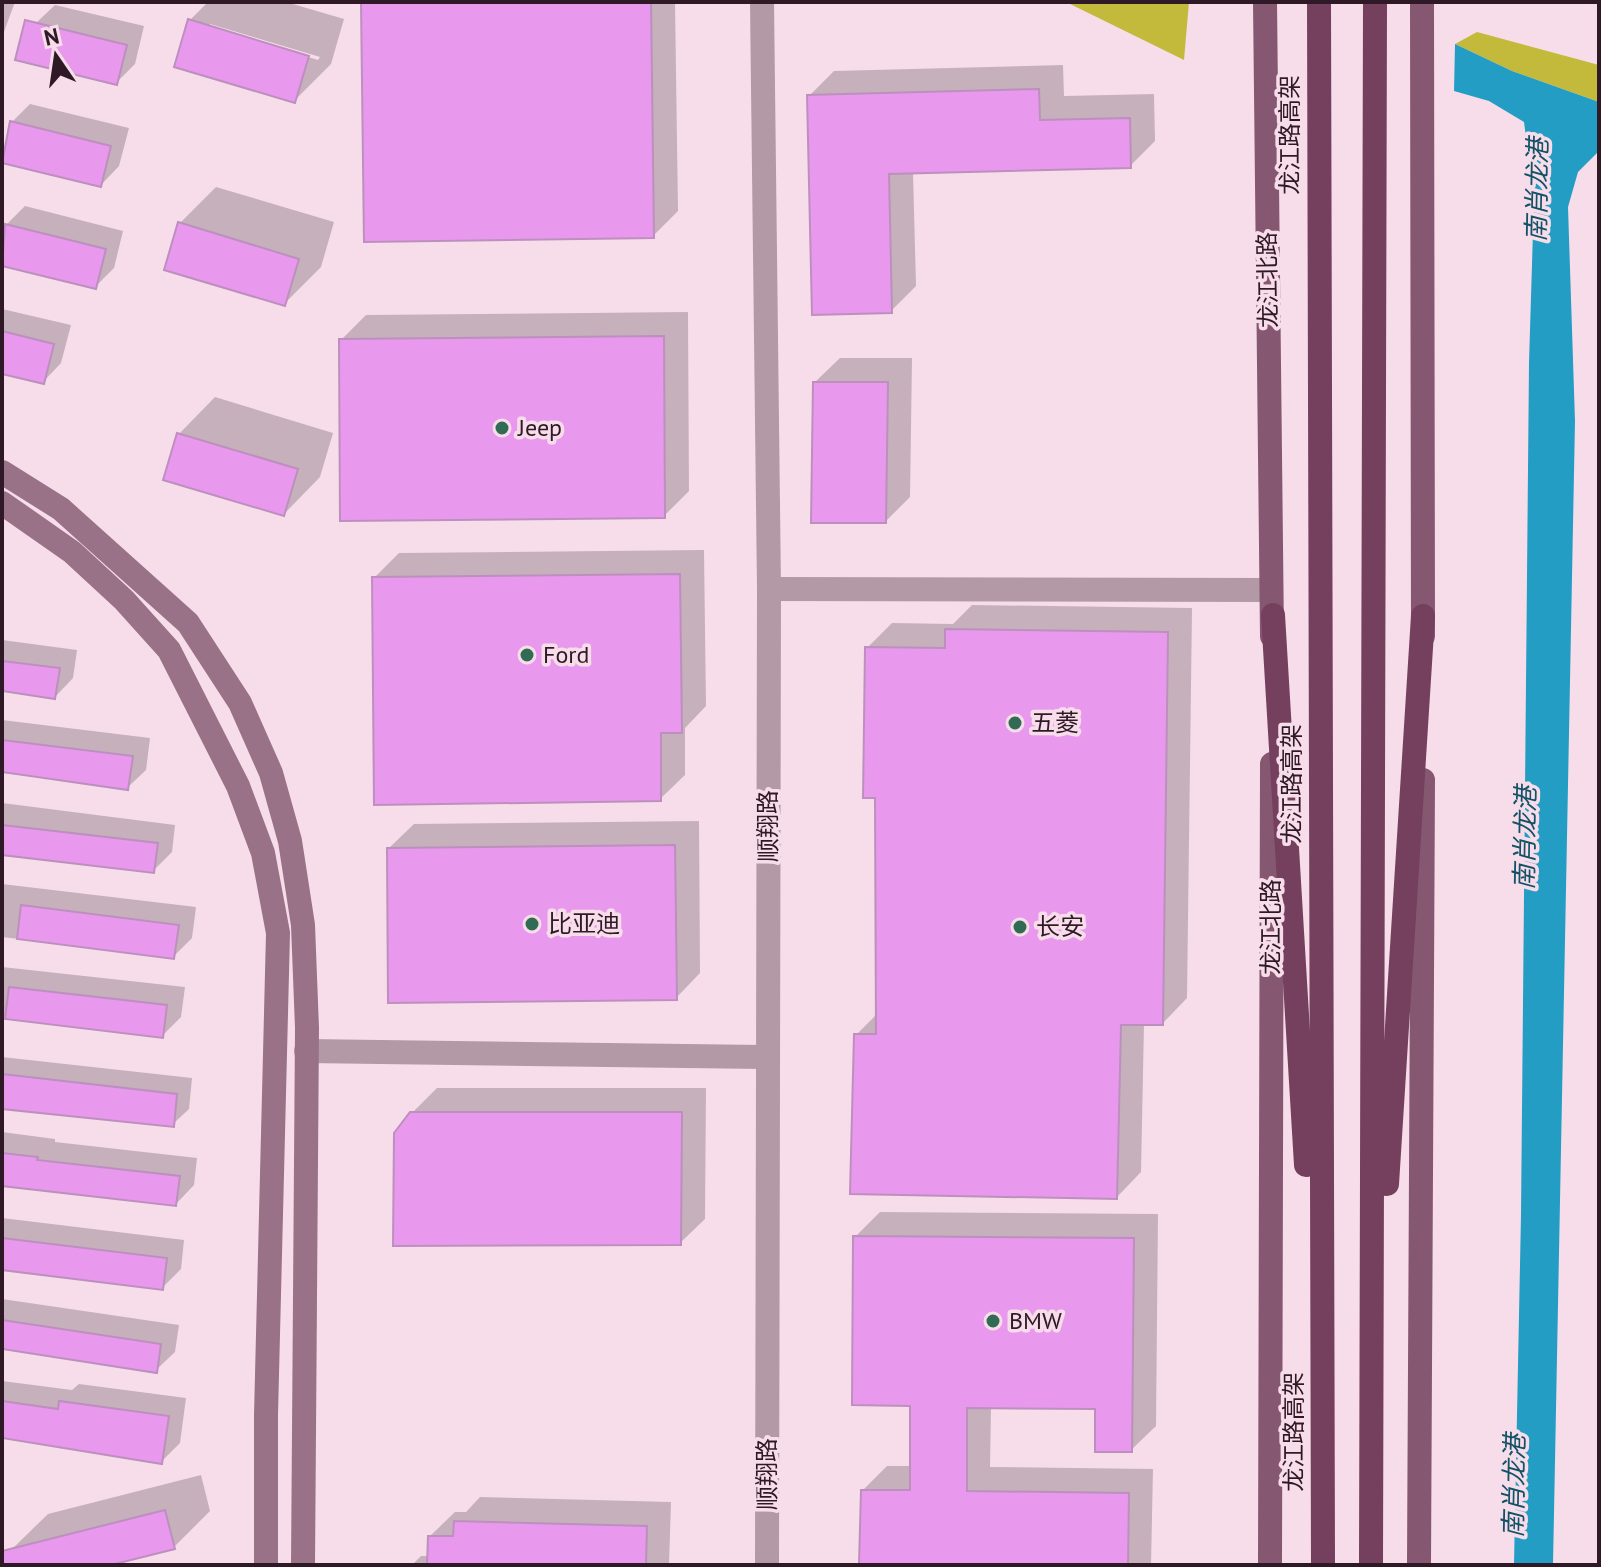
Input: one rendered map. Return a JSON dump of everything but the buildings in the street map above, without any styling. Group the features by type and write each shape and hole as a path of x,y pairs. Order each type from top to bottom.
{"highway":[{"name":"龙江路高架","path":"1319,2 1323,1565"},
{"path":"1371,1565 1375,2"},
{"path":"1273,615 1322,1431"},
{"path":"1371,1434 1423,616"}],"main road":[{"name":"龙江北路","path":"1265,2 1273,615 1270,1565"},
{"path":"1419,1565 1422,2"}],"street":[{"name":"顺翔路","path":"762,2 769,589 767,1565"},
{"path":"2,472 61,509 188,623 240,703 271,773 290,841 303,925 306,1051 303,1565"},
{"path":"2,503 72,552 124,600 169,650 238,786 263,853 278,933 266,1415 266,1565"},
{"path":"769,589 1271,590"},
{"path":"306,1051 767,1057"}],"shaded area":[{"path":"1066,2 1189,2 1184,60"},
{"path":"1477,32 1599,65 1599,102 1512,71 1455,44"}],"water":[{"name":"南肖龙港","path":"1455,44 1512,71 1599,102 1599,151 1578,172 1568,207 1575,421 1553,1565 1514,1565 1521,1215 1529,363 1534,198 1524,122 1489,101 1454,91"}],"place":[{"name":"Jeep","path":"502,428"},
{"name":"Ford","path":"527,655"},
{"name":"五菱","path":"1015,723"},
{"name":"比亚迪","path":"532,924"},
{"name":"长安","path":"1020,927"},
{"name":"BMW","path":"993,1321"}]}
